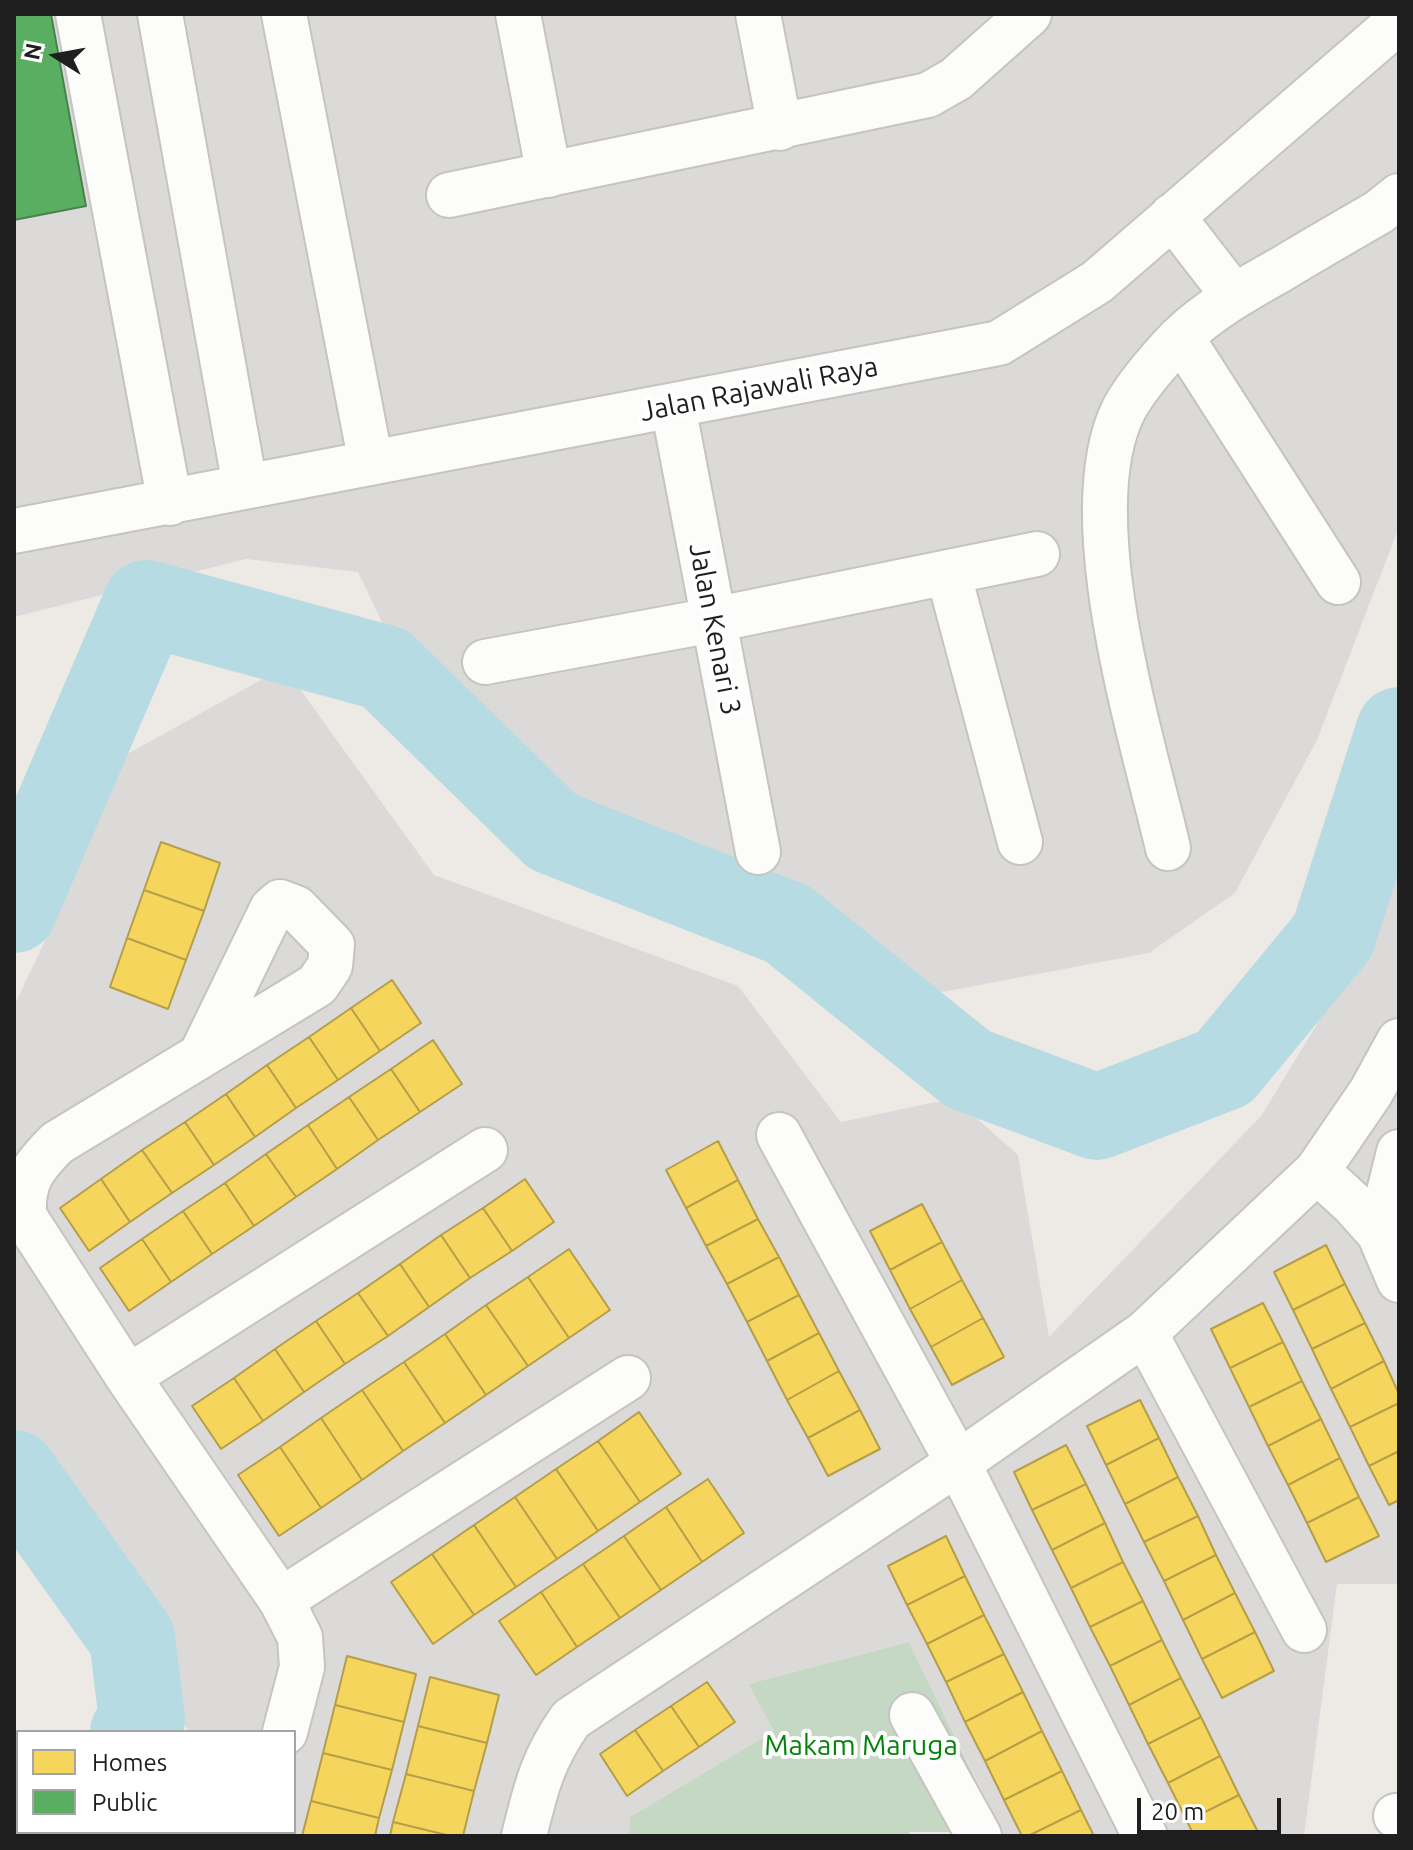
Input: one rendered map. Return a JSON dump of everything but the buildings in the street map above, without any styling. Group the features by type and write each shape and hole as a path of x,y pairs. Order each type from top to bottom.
{"street":[{"path":"78,14 170,503"},
{"path":"160,14 245,486"},
{"path":"284,14 371,463"},
{"path":"518,14 549,175"},
{"path":"758,14 780,128"},
{"path":"449,195 928,95 956,79 992,29 1029,14"},
{"name":"Jalan Rajawali Raya","path":"14,531 999,343 1097,282 1399,21"},
{"path":"1168,848 1118,638 1104,524 1108,468 1124,409 1181,337 1234,296 1392,214"},
{"path":"1172,216 1234,296"},
{"path":"1181,337 1338,582"},
{"name":"Jalan Kenari 3","path":"673,406 758,852"},
{"path":"485,662 713,620 1037,554"},
{"path":"948,572 1020,842"},
{"path":"524,1836 551,1746 571,1719 958,1463 1145,1333 1317,1171 1371,1092 1399,1041"},
{"path":"202,1053 57,1143 41,1159 27,1181 23,1197 24,1216 128,1377 281,1600 300,1637 302,1667 286,1730"},
{"path":"779,1135 958,1463 1145,1836"},
{"path":"128,1377 485,1150"},
{"path":"1379,1233 1399,1152"},
{"path":"1317,1171 1379,1233 1399,1280"},
{"path":"1145,1333 1304,1630"},
{"path":"281,1600 628,1378"},
{"path":"912,1715 979,1836"}],"shaded area":[{"path":"14,14 1399,14 1399,527 1317,740 1235,893 1149,953 937,993 872,971 791,894 571,821 470,757 398,656 358,572 246,559 14,617"},
{"path":"284,667 434,875 738,986 841,1122 954,1098 1018,1155 1049,1337 1261,1116 1375,929 1399,864 1399,1584 1337,1584 1304,1836 1004,1836 909,1642 748,1684 774,1731 630,1817 629,1836 140,1836 296,1834 296,1730 188,1730 14,1443 14,1006 72,884 104,767"}],"green space":[{"name":"Makam Maruga","path":"909,1642 989,1807 949,1832 910,1832 909,1836 629,1836 630,1817 774,1731 748,1684"}],"waterway":[{"path":"14,910 146,603 385,668 553,832 788,924 968,1069 1097,1117 1224,1068 1333,936 1399,730"},
{"path":"14,1473 132,1638 142,1719 134,1730"}]}
